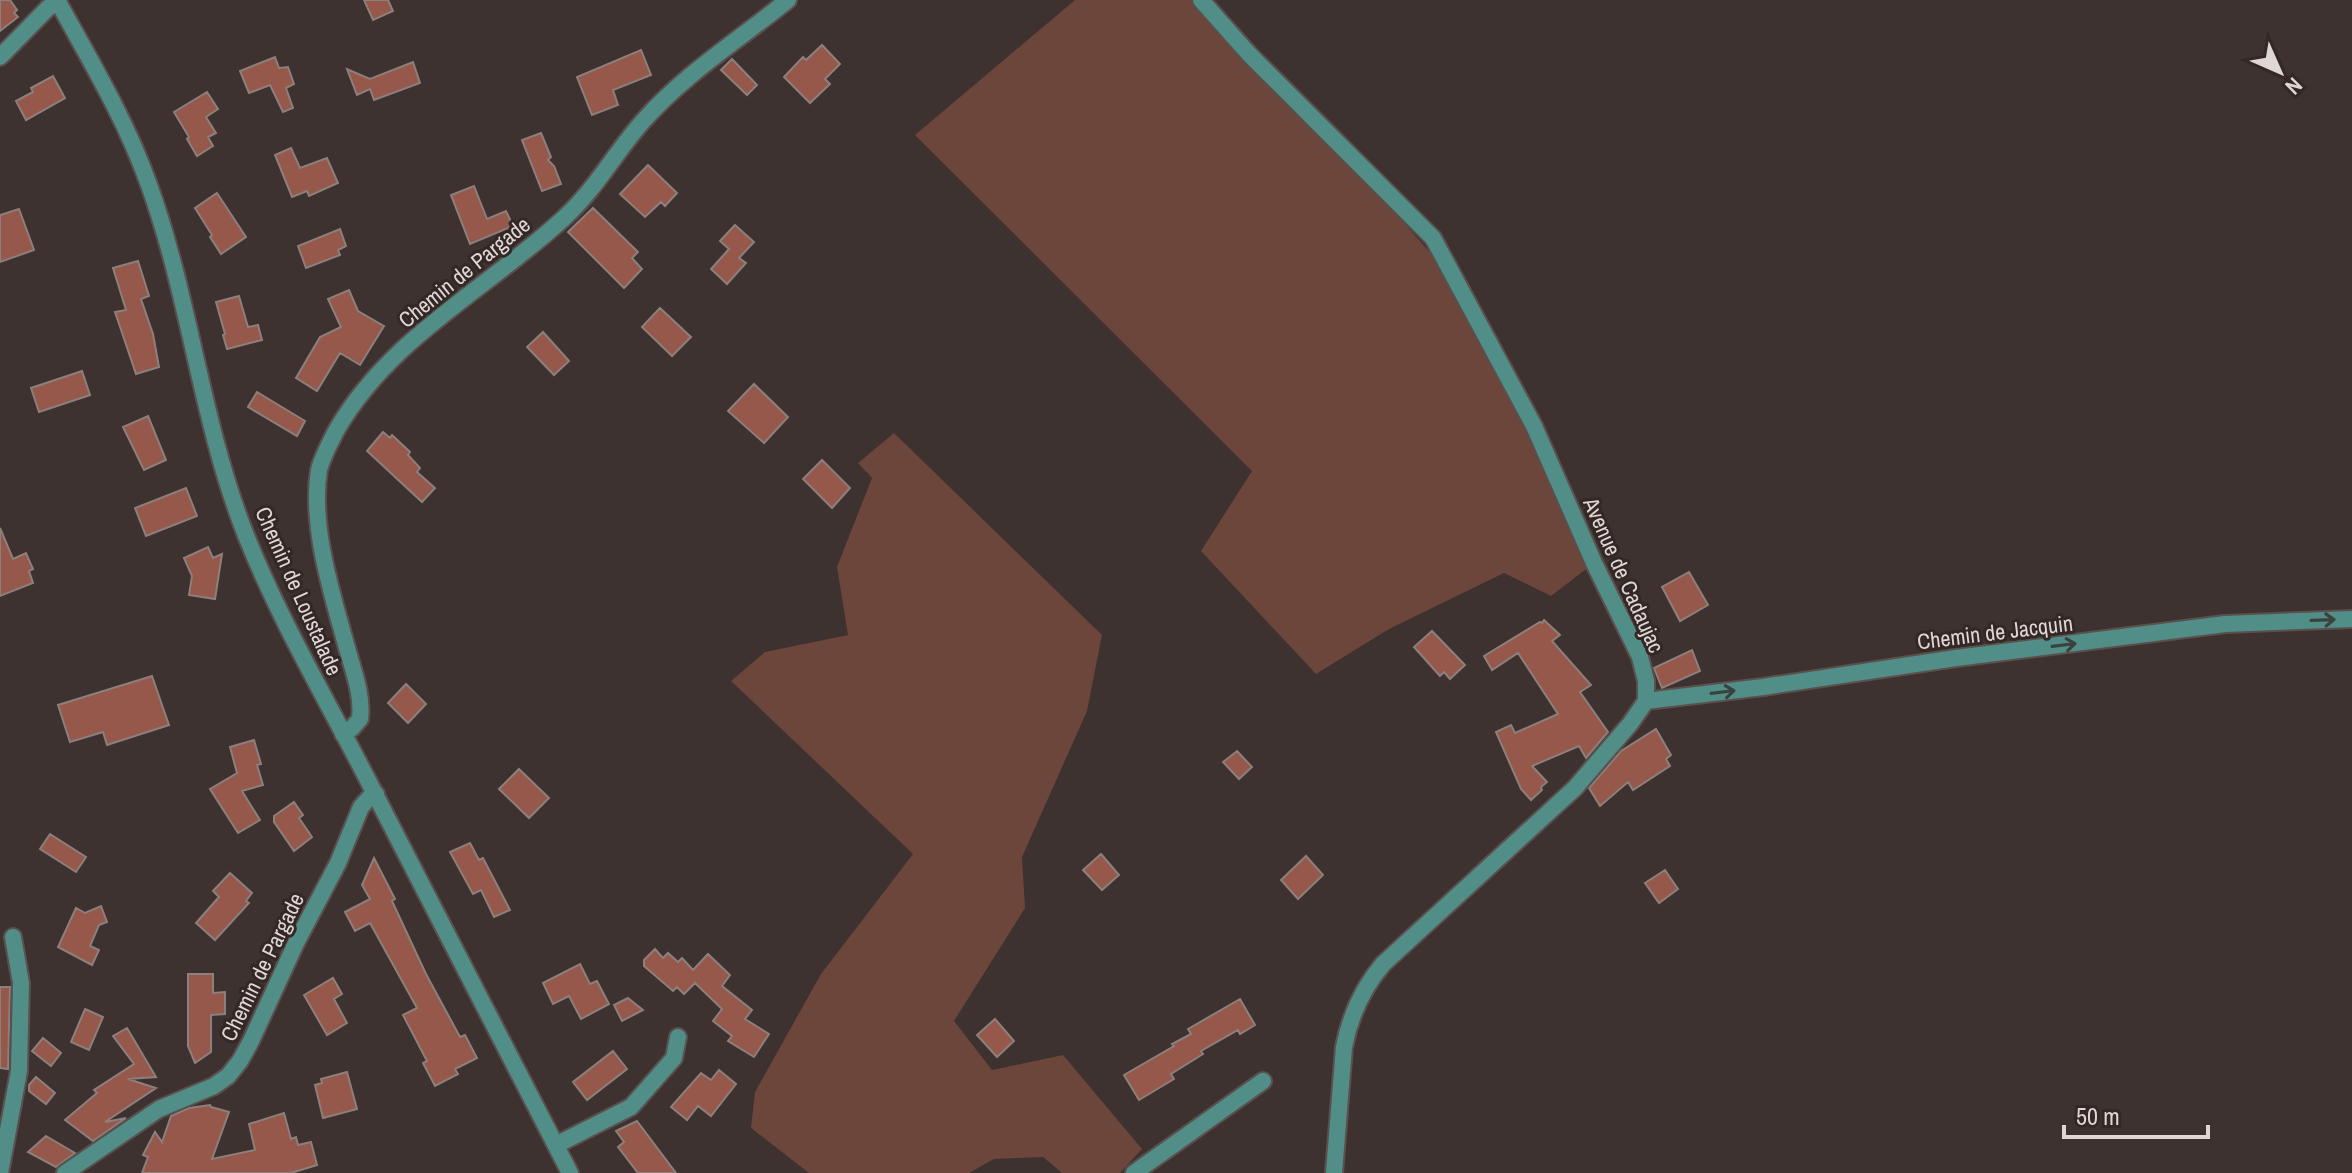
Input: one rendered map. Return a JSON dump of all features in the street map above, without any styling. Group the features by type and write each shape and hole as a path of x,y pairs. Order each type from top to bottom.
{"street":[{"name":"Chemin de Pargade","path":"343,734 360,719 359,690 325,569 317,487 320,465 346,414 375,378 439,316 514,261 565,217 592,190 642,122 667,96 788,0"},
{"name":"Avenue de Cadaujac","path":"1201,0 1249,54 1433,238 1534,426 1594,563 1640,657 1646,681 1646,701"},
{"name":"Chemin de Loustalade","path":"57,1 130,136 150,185 201,388 245,532 285,624 376,794 570,1173"},
{"path":"0,57 57,1"},
{"name":"Chemin de Jacquin","path":"1646,701 2225,624 2352,619"},
{"path":"1334,1173 1344,1047 1348,1027 1373,976 1575,788 1646,701"},
{"name":"Chemin de Pargade","path":"65,1173 159,1109 214,1086 228,1076 251,1041 296,943 338,863 357,815 369,798 376,794"},
{"path":"0,1173 19,1071 21,983 13,937"},
{"path":"556,1145 631,1107 674,1058 678,1037"},
{"path":"1134,1173 1263,1081"}],"shaded area":[{"path":"1075,0 1208,0 1442,266 1534,426 1594,563 1551,596 1504,573 1389,629 1316,674 1201,551 1252,471 915,135"},
{"path":"894,433 1102,635 1087,711 1022,857 1025,908 954,1021 992,1070 1063,1055 1142,1149 1120,1173 1062,1173 1043,1157 994,1159 969,1173 809,1173 751,1128 755,1092 821,974 913,854 731,681 765,652 848,635 837,567 872,478 858,463"}],"building":[{"path":"0,0 10,0 18,17 0,31"},
{"path":"364,0 388,0 393,11 373,20"},
{"path":"822,45 840,64 825,79 830,84 810,103 784,77 803,57 806,60"},
{"path":"641,50 651,75 613,90 618,105 592,115 577,77"},
{"path":"275,57 279,68 288,67 294,84 286,88 293,108 283,112 270,85 249,93 240,71"},
{"path":"732,59 757,85 747,95 721,70"},
{"path":"413,62 420,83 374,100 370,89 357,95 347,69 370,79"},
{"path":"53,76 65,98 26,120 16,101"},
{"path":"207,92 218,109 206,117 216,133 208,137 213,146 197,156 174,112"},
{"path":"541,133 551,157 548,160 554,166 561,184 542,191 522,140"},
{"path":"291,148 300,168 327,158 338,183 309,196 307,191 292,197 275,155"},
{"path":"648,165 677,193 665,206 661,202 645,217 620,194"},
{"path":"474,186 487,219 506,211 513,226 470,244 451,195"},
{"path":"217,193 246,237 221,254 195,208"},
{"path":"593,208 638,252 632,258 642,269 624,288 568,232"},
{"path":"19,209 34,250 0,262 0,215"},
{"path":"735,225 754,242 739,258 746,263 727,284 711,269 729,249 720,241"},
{"path":"340,229 346,246 338,250 340,255 306,268 298,246"},
{"path":"138,261 149,296 141,299 153,334 159,367 136,374 115,312 126,310 113,268"},
{"path":"349,290 358,311 384,326 360,365 340,353 317,391 296,378 320,337 341,327 328,299"},
{"path":"239,296 248,327 258,325 262,340 227,349 216,302"},
{"path":"660,308 691,337 672,356 642,327"},
{"path":"543,332 569,361 554,375 527,347"},
{"path":"82,371 90,395 39,412 31,388"},
{"path":"754,384 788,417 764,443 728,411"},
{"path":"257,392 305,421 297,436 248,407"},
{"path":"148,416 166,460 144,470 123,427"},
{"path":"383,432 390,438 392,435 410,452 408,455 420,468 417,472 435,488 422,502 367,451"},
{"path":"822,460 850,488 832,508 803,479"},
{"path":"186,488 197,516 146,536 135,508"},
{"path":"0,528 13,559 26,553 33,569 29,571 33,583 0,596"},
{"path":"208,547 213,558 222,554 215,599 189,595 192,576 184,558"},
{"path":"1689,572 1708,605 1680,621 1662,587"},
{"path":"1544,620 1560,635 1552,641 1591,685 1580,692 1608,732 1586,758 1579,746 1532,766 1547,782 1531,800 1521,789 1496,732 1511,725 1515,733 1558,714 1518,653 1492,670 1484,656"},
{"path":"1432,631 1465,665 1450,679 1444,672 1440,676 1414,647"},
{"path":"1692,650 1700,671 1662,688 1654,668"},
{"path":"152,676 169,725 107,745 103,732 70,742 58,705"},
{"path":"406,684 426,704 408,723 388,703"},
{"path":"1656,729 1671,755 1666,759 1670,766 1633,790 1628,782 1600,806 1589,788 1621,751"},
{"path":"254,740 263,785 242,791 260,820 238,833 210,789 237,773 230,747"},
{"path":"1237,751 1252,767 1239,779 1223,762"},
{"path":"519,769 549,798 529,818 499,789"},
{"path":"294,802 303,815 299,818 312,837 294,851 274,822 274,816"},
{"path":"50,834 86,857 76,872 40,849"},
{"path":"470,843 479,860 483,858 510,910 494,917 481,890 473,894 450,852"},
{"path":"1101,854 1119,875 1102,890 1083,870"},
{"path":"1306,856 1323,875 1298,899 1281,880"},
{"path":"374,858 426,974 460,1037 465,1035 477,1058 455,1069 458,1074 435,1086 423,1063 427,1061 403,1015 417,1008 370,923 355,931 345,912 370,899 362,885"},
{"path":"1665,870 1678,889 1659,903 1645,883"},
{"path":"230,873 252,893 246,901 249,903 215,940 196,923 219,897 213,891"},
{"path":"101,906 107,922 99,925 90,946 99,950 92,965 58,947 76,908 85,913"},
{"path":"655,949 663,958 668,953 678,962 682,958 693,970 708,954 730,975 722,986 752,1010 745,1019 769,1034 754,1057 728,1041 732,1036 713,1021 722,1009 695,983 684,994 677,987 673,991 644,966 644,960"},
{"path":"580,964 590,984 597,981 609,1004 581,1019 569,996 553,1004 543,983"},
{"path":"188,974 213,974 213,993 225,992 225,1014 211,1015 211,1052 195,1063 188,1046"},
{"path":"333,978 342,994 334,999 347,1023 327,1035 304,995"},
{"path":"0,987 10,987 8,1069 0,1068"},
{"path":"628,998 643,1010 622,1021 614,1005"},
{"path":"1240,999 1255,1025 1240,1034 1238,1030 1201,1051 1203,1054 1171,1074 1174,1079 1139,1100 1124,1075 1191,1034 1188,1029"},
{"path":"85,1009 103,1017 89,1050 71,1042"},
{"path":"995,1019 1014,1041 997,1057 977,1035"},
{"path":"127,1028 156,1077 128,1079 156,1088 105,1122 126,1118 93,1141 65,1120 97,1093 94,1090 134,1064 113,1036"},
{"path":"43,1038 61,1053 51,1066 32,1051"},
{"path":"613,1051 627,1069 587,1100 573,1082"},
{"path":"719,1070 736,1084 711,1116 698,1106 687,1120 671,1107 701,1073 711,1080"},
{"path":"347,1072 357,1109 323,1118 315,1085 322,1083 321,1079"},
{"path":"36,1077 55,1093 46,1104 29,1091 29,1085"},
{"path":"210,1105 229,1112 212,1159 255,1150 249,1124 284,1113 291,1139 296,1137 298,1145 311,1142 317,1165 291,1173 142,1173 148,1157 143,1155 155,1132 162,1142 171,1116 189,1108"},
{"path":"637,1121 676,1173 638,1173 618,1147 624,1142 616,1131"},
{"path":"46,1136 75,1153 56,1167 28,1152"}]}
